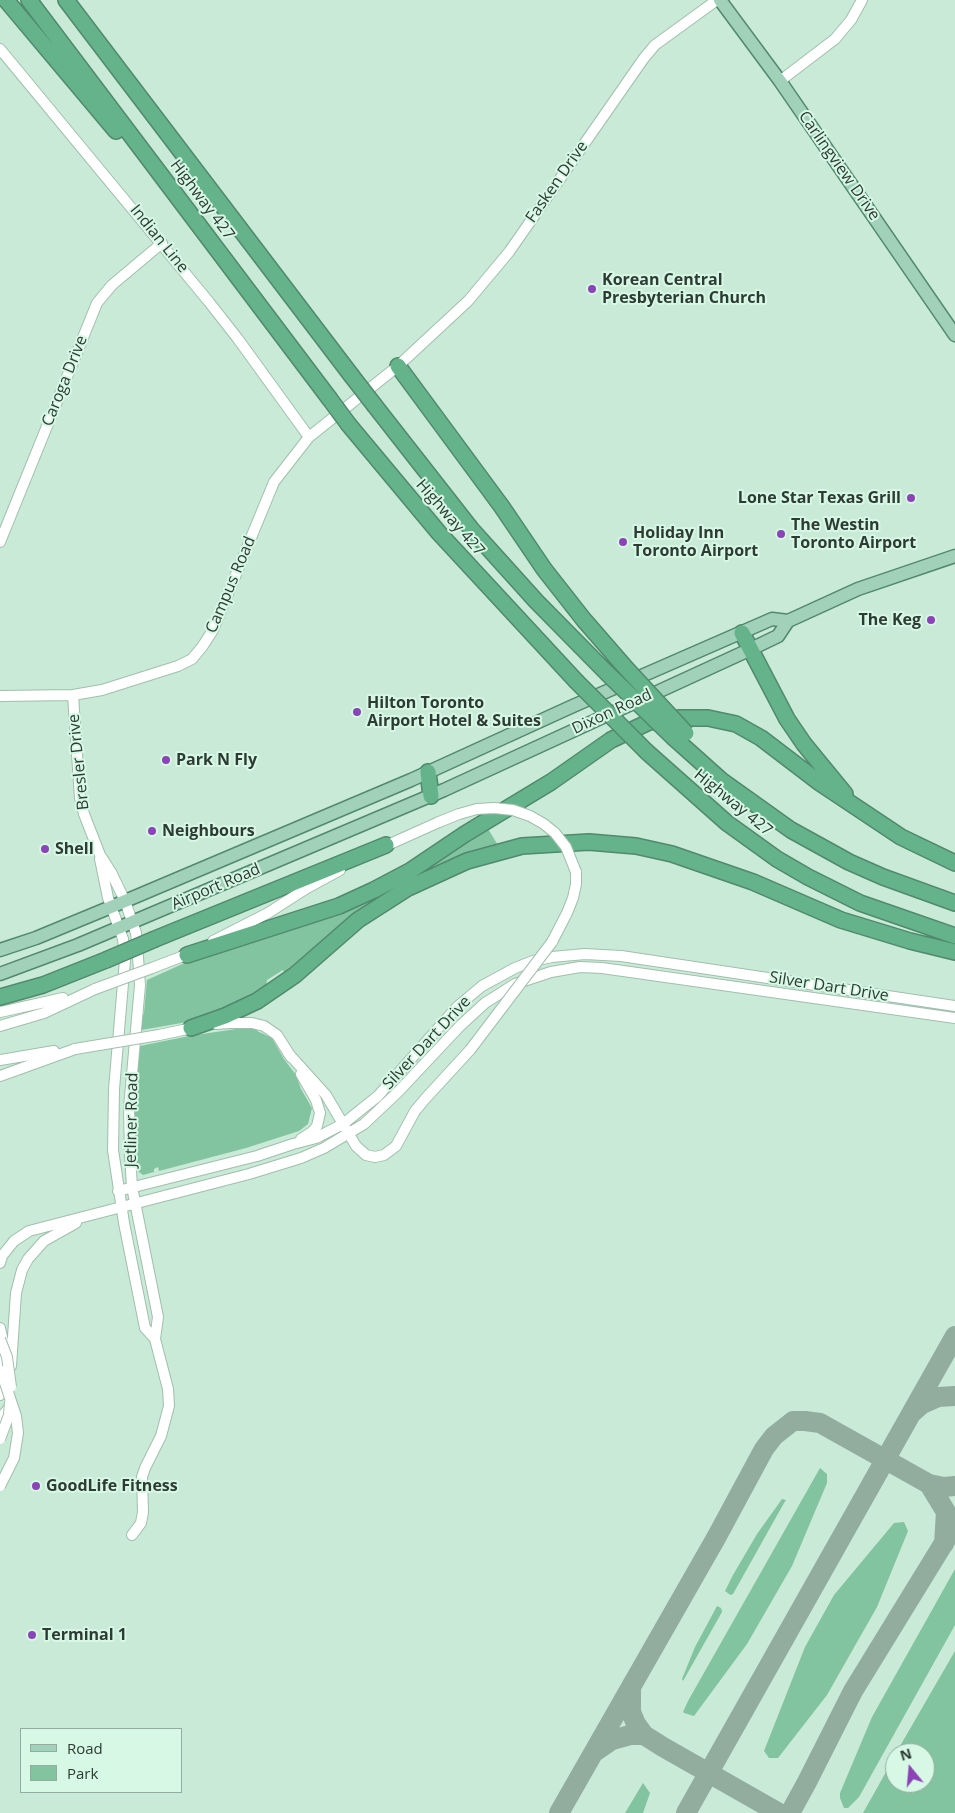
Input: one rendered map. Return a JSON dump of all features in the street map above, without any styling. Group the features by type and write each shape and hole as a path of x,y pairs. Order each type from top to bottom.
{"highway":[{"path":"6,0 111,125 187,209"},
{"name":"Highway 427","path":"29,0 349,426 451,547 576,681 647,752 728,823 777,859 808,878 860,903 955,936"},
{"name":"Highway 427","path":"66,0 375,406 472,530 536,601 607,673 680,736 721,780 772,817 819,846 883,877 955,903"},
{"path":"398,366 486,485 544,569 680,736"},
{"path":"742,633 787,719 804,744 852,803"},
{"path":"187,955 339,906 374,890 410,871 465,834 550,782 611,740 649,722 680,718 708,718 736,724 761,738 820,783 901,837 955,863"},
{"path":"428,772 431,796"},
{"path":"191,1028 224,1016 257,1000 295,975 358,920 408,888 468,861 522,846 589,842 636,846 672,854 753,882 841,920 910,941 955,952"},
{"path":"0,997 43,985 386,846"}],"main road":[{"name":"Carlingview Drive","path":"719,0 780,81 955,335"},
{"name":"Dixon Road","path":"428,772 572,706 772,619 788,621 858,589 955,556"},
{"name":"Dixon Road","path":"431,796 752,649 778,636 788,621"},
{"name":"Airport Road","path":"0,950 36,938 111,907 428,772"},
{"name":"Airport Road","path":"0,974 52,956 431,796"}],"street":[{"name":"Fasken Drive","path":"398,366 468,302 509,252 655,45 719,0"},
{"path":"780,81 835,39 850,20 862,0"},
{"name":"Indian Line","path":"0,49 162,243 238,338 309,436"},
{"name":"Caroga Drive","path":"0,542 97,302 112,285 162,243"},
{"name":"Campus Road","path":"0,696 73,695 102,690 178,666 192,658 213,630 274,482 309,436 398,366"},
{"name":"Bresler Drive","path":"73,695 80,798 89,831 125,901"},
{"path":"0,1026 44,1012 95,990 187,955 386,846 439,822 468,812 494,808 513,810 530,816 556,834 566,847 576,872 573,898 567,913 552,942 470,1050 425,1099 396,1146 388,1152 375,1156 366,1155 356,1146 326,1095 288,1053"},
{"name":"Bresler Drive","path":"100,855 111,907"},
{"name":"Jetliner Road","path":"125,901 136,933 140,986 134,1036 128,1128 132,1187 158,1317 155,1339 168,1389 168,1406 161,1436 142,1477 143,1512 141,1523 132,1535"},
{"name":"Jetliner Road","path":"111,907 123,938 125,960 114,1089 113,1150 118,1191 146,1328 155,1339"},
{"name":"Silver Dart Drive","path":"118,1191 257,1156 316,1138 343,1124 378,1096 457,1007 490,981 514,968 533,961 569,954 621,956 955,1006"},
{"name":"Silver Dart Drive","path":"101,1212 223,1181 301,1158 324,1148 364,1124 485,1003 515,984 563,969 602,968 955,1018"},
{"path":"791,995 794,982"},
{"path":"0,1012 43,1004 95,990"},
{"path":"0,1060 228,1022 258,1024 277,1036 316,1100 320,1113 317,1126 312,1132 293,1144"},
{"path":"0,1076 75,1049"},
{"path":"113,1129 128,1128"},
{"path":"0,1263 2,1256 14,1241 29,1231 101,1212"},
{"path":"0,1438 8,1409 11,1341 16,1293 22,1270 28,1258 40,1244 53,1235 101,1212"},
{"path":"0,1328 2,1356 0,1395"},
{"path":"0,1339 2,1356 10,1384"},
{"path":"0,1438 9,1415 11,1386 2,1356"},
{"path":"0,1486 14,1458 18,1433 16,1416 1,1371"},
{"path":"0,1419 8,1409"}],"green space":[{"path":"487,827 499,847 455,860 284,972 283,970 267,980 266,987 222,1009 187,1022 136,1031 144,1013 147,980 189,961 267,934"},
{"path":"236,1029 257,1029 257,1031 272,1038 296,1075 301,1089 312,1108 308,1124 299,1131 246,1148 159,1171 158,1167 154,1169 154,1172 143,1175 135,1166 133,1146 135,1047"},
{"path":"820,1468 827,1474 827,1483 792,1566 747,1644 694,1716 684,1713 688,1701"},
{"path":"782,1499 786,1500 733,1594 729,1594 725,1591 733,1575 757,1534"},
{"path":"904,1522 908,1531 877,1607 827,1695 778,1758 769,1758 764,1751 805,1647 834,1595 894,1523"},
{"path":"955,1569 955,1625 889,1743 885,1743 885,1750 859,1797 848,1808 844,1808 840,1793 872,1717"},
{"path":"717,1606 721,1608 722,1612 683,1681 682,1679 695,1647"},
{"path":"955,1651 955,1813 863,1813 885,1774 885,1793 935,1793 935,1743 902,1743"},
{"path":"643,1783 650,1793 643,1813 625,1813"}],"taxiway":[{"path":"686,1813 955,1336"},
{"path":"913,1412 922,1404 938,1397 955,1396"},
{"path":"559,1813 716,1538 764,1449 774,1436 793,1421 820,1423 929,1484 946,1512 944,1544"},
{"path":"929,1484 944,1487 955,1486"},
{"path":"790,1813 853,1691 950,1533"},
{"path":"631,1687 631,1712 636,1724 644,1735 779,1813"},
{"path":"596,1751 612,1740 630,1735 644,1735"}],"place":[{"name":"Korean Central Presbyterian Church","path":"592,289"},
{"name":"Lone Star Texas Grill","path":"911,498"},
{"name":"The Westin Toronto Airport","path":"781,534"},
{"name":"Holiday Inn Toronto Airport","path":"623,542"},
{"name":"The Keg","path":"931,620"},
{"name":"Hilton Toronto Airport Hotel & Suites","path":"357,712"},
{"name":"Park N Fly","path":"166,760"},
{"name":"Neighbours","path":"152,831"},
{"name":"Shell","path":"45,849"},
{"name":"GoodLife Fitness","path":"36,1486"},
{"name":"Terminal 1","path":"32,1635"}]}
